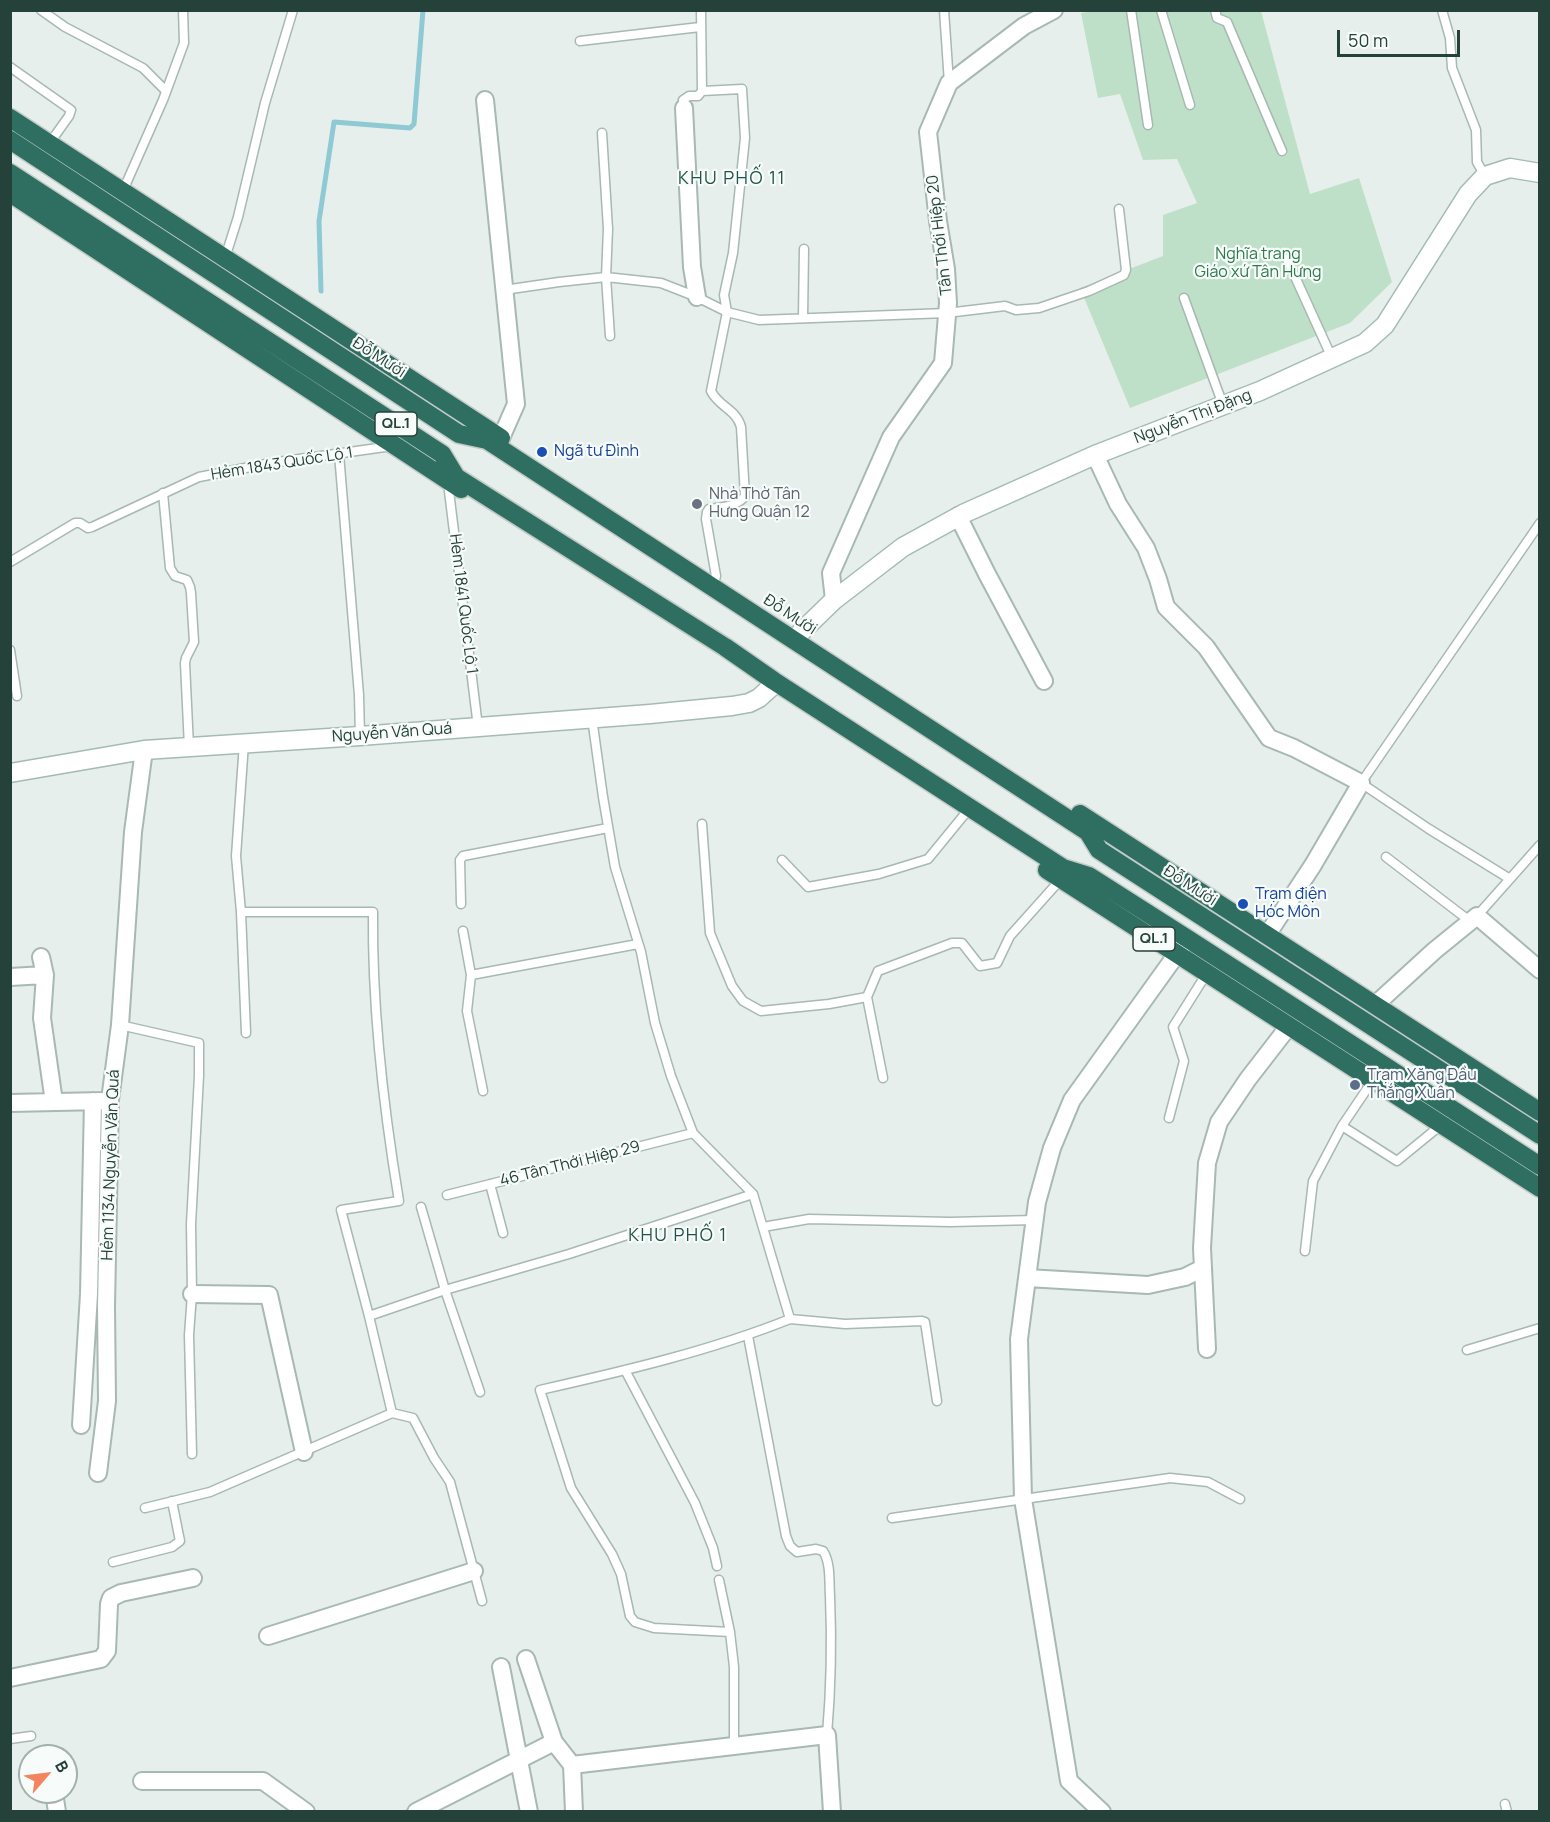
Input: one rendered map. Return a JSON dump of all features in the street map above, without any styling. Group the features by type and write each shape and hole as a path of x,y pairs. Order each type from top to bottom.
{"highway":[{"name":"Đỗ Mười","path":"10,118 49,144 119,200 459,434 487,440 715,582"},
{"name":"Đỗ Mười","path":"10,140 225,259 501,438 1088,832 1099,850 1539,1135"},
{"name":"QL.1","path":"10,173 442,454 456,477 725,647 772,684 964,816 1539,1188"},
{"name":"QL.1","path":"10,193 448,480 1063,868 1089,876 1539,1166"},
{"name":"Đỗ Mười","path":"798,637 1267,935 1539,1112"}],"street":[{"name":"Tân Thới Hiệp 20","path":"834,600 831,573 891,437 943,363 947,313 946,269 928,132 949,83 1024,26 1054,10"},
{"path":"485,100 516,404 501,438"},
{"path":"684,108 692,267 697,297"},
{"path":"1485,176 1510,168 1539,173"},
{"name":"Nguyễn Thị Đặng","path":"798,637 834,600 903,547 958,516 1095,456 1260,391 1365,343 1385,325 1468,194 1485,176"},
{"path":"1095,456 1118,504 1146,548 1166,607 1206,647 1269,738 1294,748 1361,783 1313,865 1267,935"},
{"path":"958,516 1044,681"},
{"name":"Nguyễn Văn Quá","path":"10,773 144,750 478,727 749,703 759,698 772,684"},
{"name":"Hẻm 1134 Nguyễn Văn Quá","path":"98,1473 107,1401 102,1101 120,1026 132,832 144,750"},
{"path":"1375,1005 1434,951 1474,919 1539,970"},
{"path":"1102,1812 1069,1781 1023,1499 1019,1339 1037,1202 1052,1148 1072,1100 1188,939"},
{"path":"41,957 45,975 42,1018 54,1102"},
{"path":"10,977 45,975"},
{"path":"1207,1349 1202,1248 1207,1163 1219,1122 1248,1079 1289,1026"},
{"path":"10,1103 102,1101 81,1425"},
{"path":"1027,1278 1148,1285 1185,1277 1203,1268"},
{"path":"192,1294 269,1295 304,1452"},
{"path":"268,1636 474,1571"},
{"path":"10,1678 100,1659 107,1651 111,1598 121,1593 193,1578"},
{"path":"526,1659 554,1742 572,1765 574,1812"},
{"path":"501,1667 529,1812"},
{"path":"572,1765 827,1735 832,1812"},
{"path":"416,1812 554,1742"},
{"path":"142,1781 263,1781 306,1812"}],"lane":[{"path":"41,10 65,27 143,68 166,91"},
{"path":"119,200 184,43 183,10"},
{"path":"225,259 238,217 265,103 293,10"},
{"path":"684,108 683,100 686,97 698,96 702,91 701,10"},
{"path":"944,10 949,83"},
{"path":"1131,10 1148,124"},
{"path":"1161,10 1190,105"},
{"path":"1215,10 1217,18 1227,22 1282,151"},
{"path":"1442,10 1450,38 1452,68 1476,130 1477,162 1485,176"},
{"path":"580,41 700,27"},
{"path":"10,67 71,110 49,144"},
{"path":"702,91 742,89 745,138 733,253 724,296 727,312 711,391 715,399 734,412 739,420 745,496 734,505 709,509 707,512 715,582"},
{"path":"602,133 608,230 606,277 610,336"},
{"path":"504,290 606,277 661,283 727,312 759,320 947,313 1005,306 1016,310 1039,308 1089,291 1121,278 1126,273 1119,209"},
{"path":"802,318 804,249"},
{"path":"1287,259 1333,358"},
{"path":"1184,298 1223,405"},
{"name":"Hẻm 1843 Quốc Lộ 1","path":"10,562 75,524 80,523 88,528 92,527 199,477 271,463 396,446"},
{"path":"339,454 359,695 360,736"},
{"name":"Hẻm 1841 Quốc Lộ 1","path":"448,480 478,727"},
{"path":"164,493 170,568 175,576 187,580 191,593 194,642 185,663 189,747"},
{"path":"1510,879 1429,829 1361,783 1539,523"},
{"path":"10,650 17,696"},
{"path":"592,718 615,867 638,944 655,1023 671,1076 693,1134 753,1194 790,1319"},
{"path":"244,743 236,856 241,912 246,1033"},
{"path":"782,860 808,887 879,874 928,859 964,816"},
{"path":"702,824 710,933 732,986 743,1001 760,1011 829,1004 867,997"},
{"path":"461,904 460,860 463,856 608,828"},
{"path":"1386,857 1474,919 1539,844"},
{"path":"883,1078 867,997 878,971 952,943 962,943 980,966 997,963 1010,936 1062,879"},
{"path":"241,912 374,912 373,963 382,1080 399,1201 340,1210 392,1413"},
{"path":"463,931 471,975 467,1011 483,1091"},
{"path":"471,975 638,944"},
{"path":"1169,1118 1184,1061 1173,1026 1207,973"},
{"path":"120,1026 199,1042 189,1335 192,1454"},
{"path":"1305,1251 1313,1181 1342,1126 1373,1080"},
{"path":"1342,1126 1397,1161 1442,1125"},
{"name":"46 Tân Thới Hiệp 29","path":"447,1195 693,1134"},
{"path":"490,1184 503,1233"},
{"path":"369,1316 753,1194"},
{"path":"422,1207 445,1290 480,1392"},
{"path":"763,1227 809,1219 950,1222 1035,1220"},
{"path":"730,1632 654,1628 635,1622 630,1616 621,1574 612,1554 571,1488 540,1390 625,1370 748,1336 790,1319 845,1324 922,1321 927,1325 937,1401"},
{"path":"1467,1350 1539,1328"},
{"path":"748,1336 786,1536 790,1546 796,1552 816,1549 823,1551 826,1556 829,1572 832,1639 827,1735"},
{"path":"625,1370 695,1503 713,1548 717,1566"},
{"path":"145,1508 210,1492 392,1413 412,1418 450,1482 482,1601"},
{"path":"892,1518 1170,1478 1208,1482 1240,1499"},
{"path":"114,1562 172,1547 180,1541 172,1501"},
{"path":"719,1580 730,1632 734,1676 734,1746"},
{"path":"10,1739 32,1736"}],"green space":[{"name":"Nghĩa trang Giáo xứ Tân Hưng","path":"1099,10 1261,11 1310,194 1359,178 1392,282 1350,323 1130,408 1080,288 1163,256 1163,215 1197,203 1177,159 1143,160 1120,94 1098,98 1081,13"}],"waterway":[{"path":"321,291 319,221 334,122 410,128 414,124 423,10"}],"place":[{"name":"Ngã tư Đình","path":"542,452"},
{"name":"Nhà Thờ Tân Hưng Quận 12","path":"697,504"},
{"name":"Trạm điện Hóc Môn","path":"1243,904"},
{"name":"Trạm Xăng Đầu Thắng Xuân","path":"1355,1085"}],"district":[{"name":"KHU PHỐ 11","path":"732,179"},
{"name":"KHU PHỐ 1","path":"678,1236"}]}
